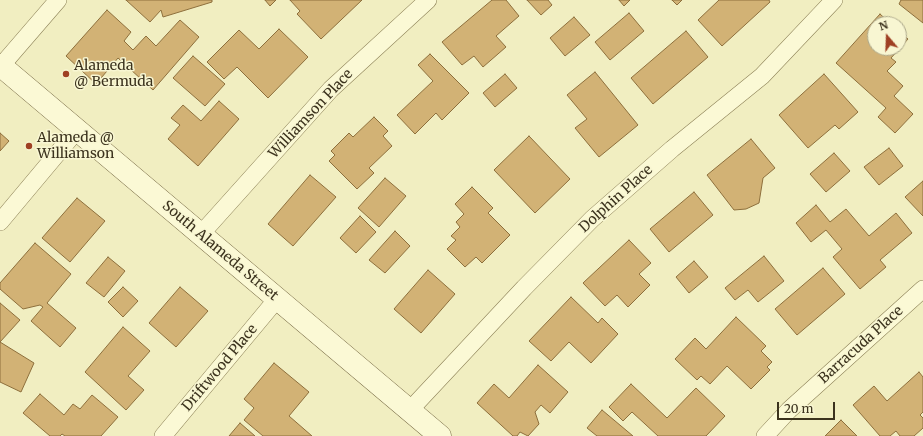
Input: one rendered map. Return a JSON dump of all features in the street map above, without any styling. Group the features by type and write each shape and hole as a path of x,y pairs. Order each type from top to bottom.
{"main road":[{"name":"South Alameda Street","path":"0,66 440,436"}],"street":[{"path":"0,66 58,0"},
{"name":"Williamson Place","path":"201,234 331,89 428,0"},
{"name":"Dolphin Place","path":"409,410 524,288 592,219 672,149 762,76 834,0"},
{"path":"0,222 77,130"},
{"name":"Barracuda Place","path":"765,436 795,405 923,289"},
{"name":"Driftwood Place","path":"163,436 277,299"}],"building":[{"path":"126,0 212,0 212,2 163,17 161,10 150,22"},
{"path":"265,0 276,0 270,6"},
{"path":"290,0 362,0 321,39 297,14 300,11"},
{"path":"492,0 506,0 519,16 496,36 506,47 483,67 474,56 462,65 442,42"},
{"path":"527,0 548,0 552,5 541,15"},
{"path":"619,0 630,0 624,6"},
{"path":"672,0 682,0 677,5"},
{"path":"719,0 769,0 770,2 722,46 698,20"},
{"path":"901,0 923,0 923,23 899,4"},
{"path":"107,10 131,32 124,41 133,50 146,36 156,46 180,20 199,37 153,90 118,58 96,84 66,56"},
{"path":"629,13 644,31 610,60 595,42"},
{"path":"574,17 590,35 565,56 550,38"},
{"path":"867,28 867,56 893,56 891,58 896,62 887,71 903,86 894,96 913,114 895,133 878,117 886,108 836,63"},
{"path":"279,29 308,57 268,98 237,67 224,79 207,62 239,30 259,49"},
{"path":"686,31 708,57 653,104 631,78"},
{"path":"430,54 469,93 442,120 436,113 415,134 397,115 433,81 418,65"},
{"path":"193,56 225,84 205,106 173,78"},
{"path":"595,72 638,125 599,157 575,128 587,119 567,95"},
{"path":"505,74 517,88 495,107 483,93"},
{"path":"824,74 858,112 839,129 835,125 808,148 779,115"},
{"path":"219,101 239,119 198,166 168,139 180,125 171,118 183,105 201,121"},
{"path":"374,117 388,131 383,136 392,146 369,168 374,173 357,189 329,161 335,155 331,151 349,133 353,137"},
{"path":"0,133 9,141 0,151"},
{"path":"529,136 570,179 535,213 494,170"},
{"path":"751,139 775,168 763,178 759,203 746,209 734,210 707,175"},
{"path":"889,148 903,166 879,185 864,167"},
{"path":"834,153 850,171 826,192 810,174"},
{"path":"310,175 336,197 293,246 268,224"},
{"path":"385,178 406,196 379,227 358,208"},
{"path":"923,181 923,216 905,197"},
{"path":"472,187 493,208 488,213 510,235 482,263 476,257 465,267 447,249 456,240 451,236 460,227 456,222 464,214 455,204"},
{"path":"694,192 713,215 669,252 650,229"},
{"path":"77,198 105,221 70,262 42,238"},
{"path":"816,205 830,222 846,209 869,236 896,213 912,233 880,260 886,267 860,289 833,257 842,249 826,230 811,242 796,223"},
{"path":"360,216 376,232 356,253 340,238"},
{"path":"395,231 410,246 385,273 369,260"},
{"path":"629,240 651,263 639,274 650,285 628,307 617,295 605,306 583,283"},
{"path":"35,243 71,274 47,303 76,328 60,347 31,321 43,307 40,305 23,309 0,289 0,283"},
{"path":"764,256 784,281 758,302 748,290 735,300 725,288"},
{"path":"108,257 125,271 104,297 86,283"},
{"path":"694,261 708,277 689,293 676,277"},
{"path":"823,268 845,294 797,335 775,309"},
{"path":"428,270 455,294 421,333 394,309"},
{"path":"123,287 138,301 123,317 108,302"},
{"path":"180,287 208,311 176,347 149,323"},
{"path":"571,297 598,323 602,318 618,334 591,363 569,342 551,361 529,341"},
{"path":"0,303 20,320 0,342"},
{"path":"736,317 766,346 761,351 772,362 767,367 770,370 751,389 727,366 710,384 701,376 697,380 675,359 695,338 706,349"},
{"path":"123,327 150,351 128,376 144,390 126,410 85,372"},
{"path":"0,342 34,363 21,392 0,382"},
{"path":"274,363 309,392 289,416 312,436 263,436 244,420 254,408 244,399"},
{"path":"538,365 568,392 550,413 541,405 535,412 539,424 528,436 520,432 517,436 513,436 477,403 494,384 509,398"},
{"path":"919,372 923,377 923,412 920,415 923,418 923,428 914,436 900,436 896,431 890,436 880,436 853,405 874,386 887,401"},
{"path":"631,384 667,418 696,388 725,416 706,436 658,436 632,412 623,421 609,407"},
{"path":"40,394 64,415 73,404 80,409 92,395 118,417 101,436 65,436 62,434 60,436 50,436 23,413"},
{"path":"602,410 633,436 597,436 587,428"},
{"path":"841,420 857,436 825,436"},
{"path":"240,423 255,436 229,436"}],"place":[{"name":"Alameda @ Bermuda","path":"66,74"},
{"name":"Alameda @ Williamson","path":"29,146"}]}
